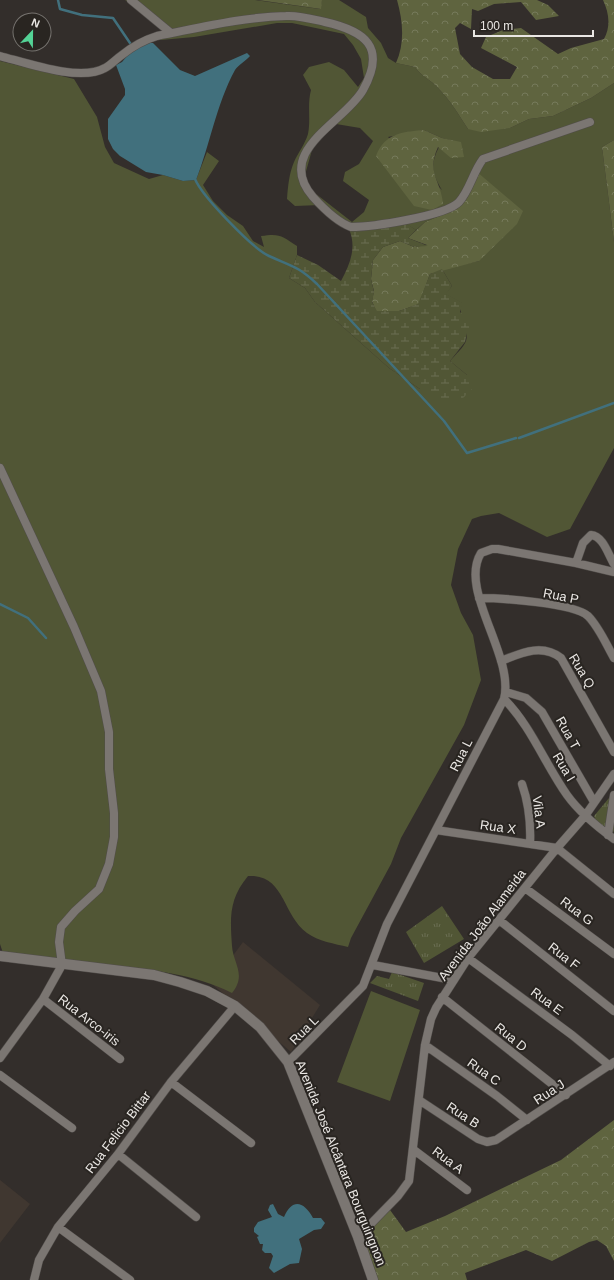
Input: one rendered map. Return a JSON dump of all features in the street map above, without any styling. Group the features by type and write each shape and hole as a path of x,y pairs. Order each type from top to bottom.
{"street":[{"path":"131,0 171,33"},
{"path":"0,56 73,73 94,73 106,68 139,43 157,36 171,33 287,16 310,18 349,28 363,36 369,42 372,49 372,67 364,88 354,103 313,141 302,166 303,182 308,191 331,213 343,223 351,227 415,218 453,206 464,196 483,159 590,122"},
{"path":"0,468 74,627 98,684 106,711 109,732 109,769 114,814 113,850 104,880 99,889 61,927 59,942 62,965 42,999 0,1058"},
{"path":"576,563 583,543 590,535 597,536 614,564"},
{"path":"505,696 501,661 479,598 477,567 480,556 484,551 498,549 576,563 614,572"},
{"name":"Rua P","path":"479,598 529,602 583,612 595,624 614,658"},
{"name":"Rua Q","path":"501,661 526,651 538,650 550,652 562,658 614,752"},
{"name":"Rua T","path":"505,696 526,698 534,703 542,712 594,802"},
{"name":"Rua I","path":"505,696 566,793 585,816 611,837"},
{"name":"Rua L","path":"288,1062 364,986 387,924 505,696"},
{"name":"Avenida João Alameida","path":"358,1237 407,1185 414,1150 425,1046 431,1019 442,997 468,958 557,848 585,816 594,802 613,779"},
{"name":"Vila A","path":"522,784 529,803 531,824 530,844"},
{"path":"611,837 614,795"},
{"name":"Rua X","path":"436,830 557,848"},
{"path":"557,848 614,894"},
{"name":"Rua G","path":"526,888 614,954"},
{"name":"Rua F","path":"499,920 614,1011"},
{"name":"Avenida José Alcântara Bourguingnon","path":"0,956 62,965 154,975 180,982 207,991 235,1006 260,1027 288,1062 358,1237 373,1280"},
{"name":"Rua E","path":"468,958 612,1064"},
{"path":"372,965 453,980"},
{"name":"Rua D","path":"442,997 566,1095"},
{"name":"Rua Arco-iris","path":"42,999 120,1060"},
{"name":"Rua Felicio Bittar","path":"34,1280 39,1260 58,1227 118,1154 171,1082 235,1006"},
{"name":"Rua C","path":"425,1046 497,1096 527,1120"},
{"name":"Rua J","path":"496,1140 612,1064"},
{"path":"0,1075 72,1128"},
{"path":"171,1082 251,1143"},
{"name":"Rua B","path":"419,1100 478,1139 487,1142 496,1140"},
{"name":"Rua A","path":"414,1150 467,1190"},
{"path":"118,1154 196,1217"},
{"path":"58,1227 130,1280"}],"shaded area":[{"path":"243,942 320,1005 291,1052 212,984"},
{"path":"0,1180 30,1204 0,1243"}],"green space":[{"path":"125,0 255,0 320,9 322,0 339,0 366,17 368,28 381,43 388,58 396,63 415,67 435,85 450,103 468,129 510,128 529,119 553,116 591,98 614,83 614,140 602,147 614,242 614,448 570,529 547,537 499,513 472,519 458,549 451,585 461,613 473,635 481,680 464,725 401,838 391,864 351,938 348,947 311,936 292,916 276,888 260,877 248,876 237,893 232,909 232,946 239,975 236,987 232,993 203,981 157,971 3,953 0,944 0,61 74,79 97,117 105,147 114,163 149,179 163,175 183,181 196,180 207,152 219,161 203,185 213,201 227,215 243,226 253,241 264,247 261,236 273,235 280,236 297,246 297,255 289,278 305,288 315,302 389,368 420,389 467,375 450,361 463,346 467,336 461,313 462,303 445,294 452,286 442,269 479,261 447,213 425,222 416,230 406,224 349,229 320,205 295,206 287,199 292,167 307,138 309,128 309,101 311,90 303,75 309,67 329,62 344,70 358,87 364,78 361,59 353,45 344,34 292,23 277,23 194,37 161,40 161,28","holes":["330,123 360,128 373,141 359,164 345,172 343,181 369,200 364,212 352,222 311,190 305,175 317,132","424,130 442,138 461,143 439,147 436,153 433,169 442,190 388,137"]},
{"path":"258,0 322,0 321,9"},
{"path":"397,0 537,0 548,5 559,16 536,20 521,2 494,4 478,11 472,9 471,29 460,23 455,28 460,54 472,67 493,79 510,79 517,67 481,48 486,37 503,30 521,28 558,54 571,48 604,39 608,29 608,20 607,10 603,0 614,0 614,83 591,98 553,116 529,119 510,128 481,132 468,129 450,103 435,85 415,67 396,63 402,40 401,16"},
{"path":"424,130 442,138 461,142 464,157 451,158 438,147 433,164 443,204 432,210 414,206 376,156 380,148 389,138 402,133"},
{"path":"614,140 614,242 602,147"},
{"path":"477,172 523,211 517,224 479,261 430,274 419,304 399,311 376,311 372,301 374,291 371,279 373,260 383,247 400,241 414,247 427,245 408,238 425,222 447,213"},
{"path":"407,224 416,230 408,238 428,246 414,247 400,241 383,247 373,260 371,279 374,292 372,302 377,311 399,311 418,304 430,274 442,269 452,286 446,294 463,303 460,312 474,325 467,333 465,342 450,361 467,375 474,387 463,398 444,400 420,389 389,368 315,302 305,288 289,278 297,255 318,265 341,281 350,262 351,256 352,243 349,229"},
{"path":"614,792 613,833 596,821 594,816"},
{"path":"442,906 464,939 424,963 406,932"},
{"path":"392,972 424,983 418,1001 370,983 377,976 389,979"},
{"path":"371,991 420,1010 390,1101 337,1082"},
{"path":"614,1120 614,1261 606,1246 597,1240 589,1242 552,1261 526,1250 465,1273 467,1280 377,1280 362,1243 382,1214 390,1210 406,1232 445,1216 561,1160"}],"water":[{"path":"148,43 153,43 180,70 195,76 247,53 250,56 236,68 228,83 196,180 183,181 146,172 120,156 113,149 108,139 108,119 125,95 125,89 116,65 122,62 133,49"},
{"path":"273,1204 278,1214 284,1217 287,1211 294,1204 302,1205 313,1218 321,1218 325,1223 321,1229 314,1230 299,1239 302,1249 299,1263 290,1264 274,1273 269,1268 273,1256 271,1253 265,1253 262,1250 263,1244 260,1244 257,1237 259,1236 254,1232 254,1228 258,1222 272,1217 268,1210 270,1205"}],"waterway":[{"path":"58,0 60,9 82,15 113,18 132,46"},
{"path":"195,179 199,187 217,209 251,243 269,256 299,270 317,284 444,421 467,453 516,438"},
{"path":"519,438 614,403"},
{"path":"0,604 28,618 46,638"}]}
